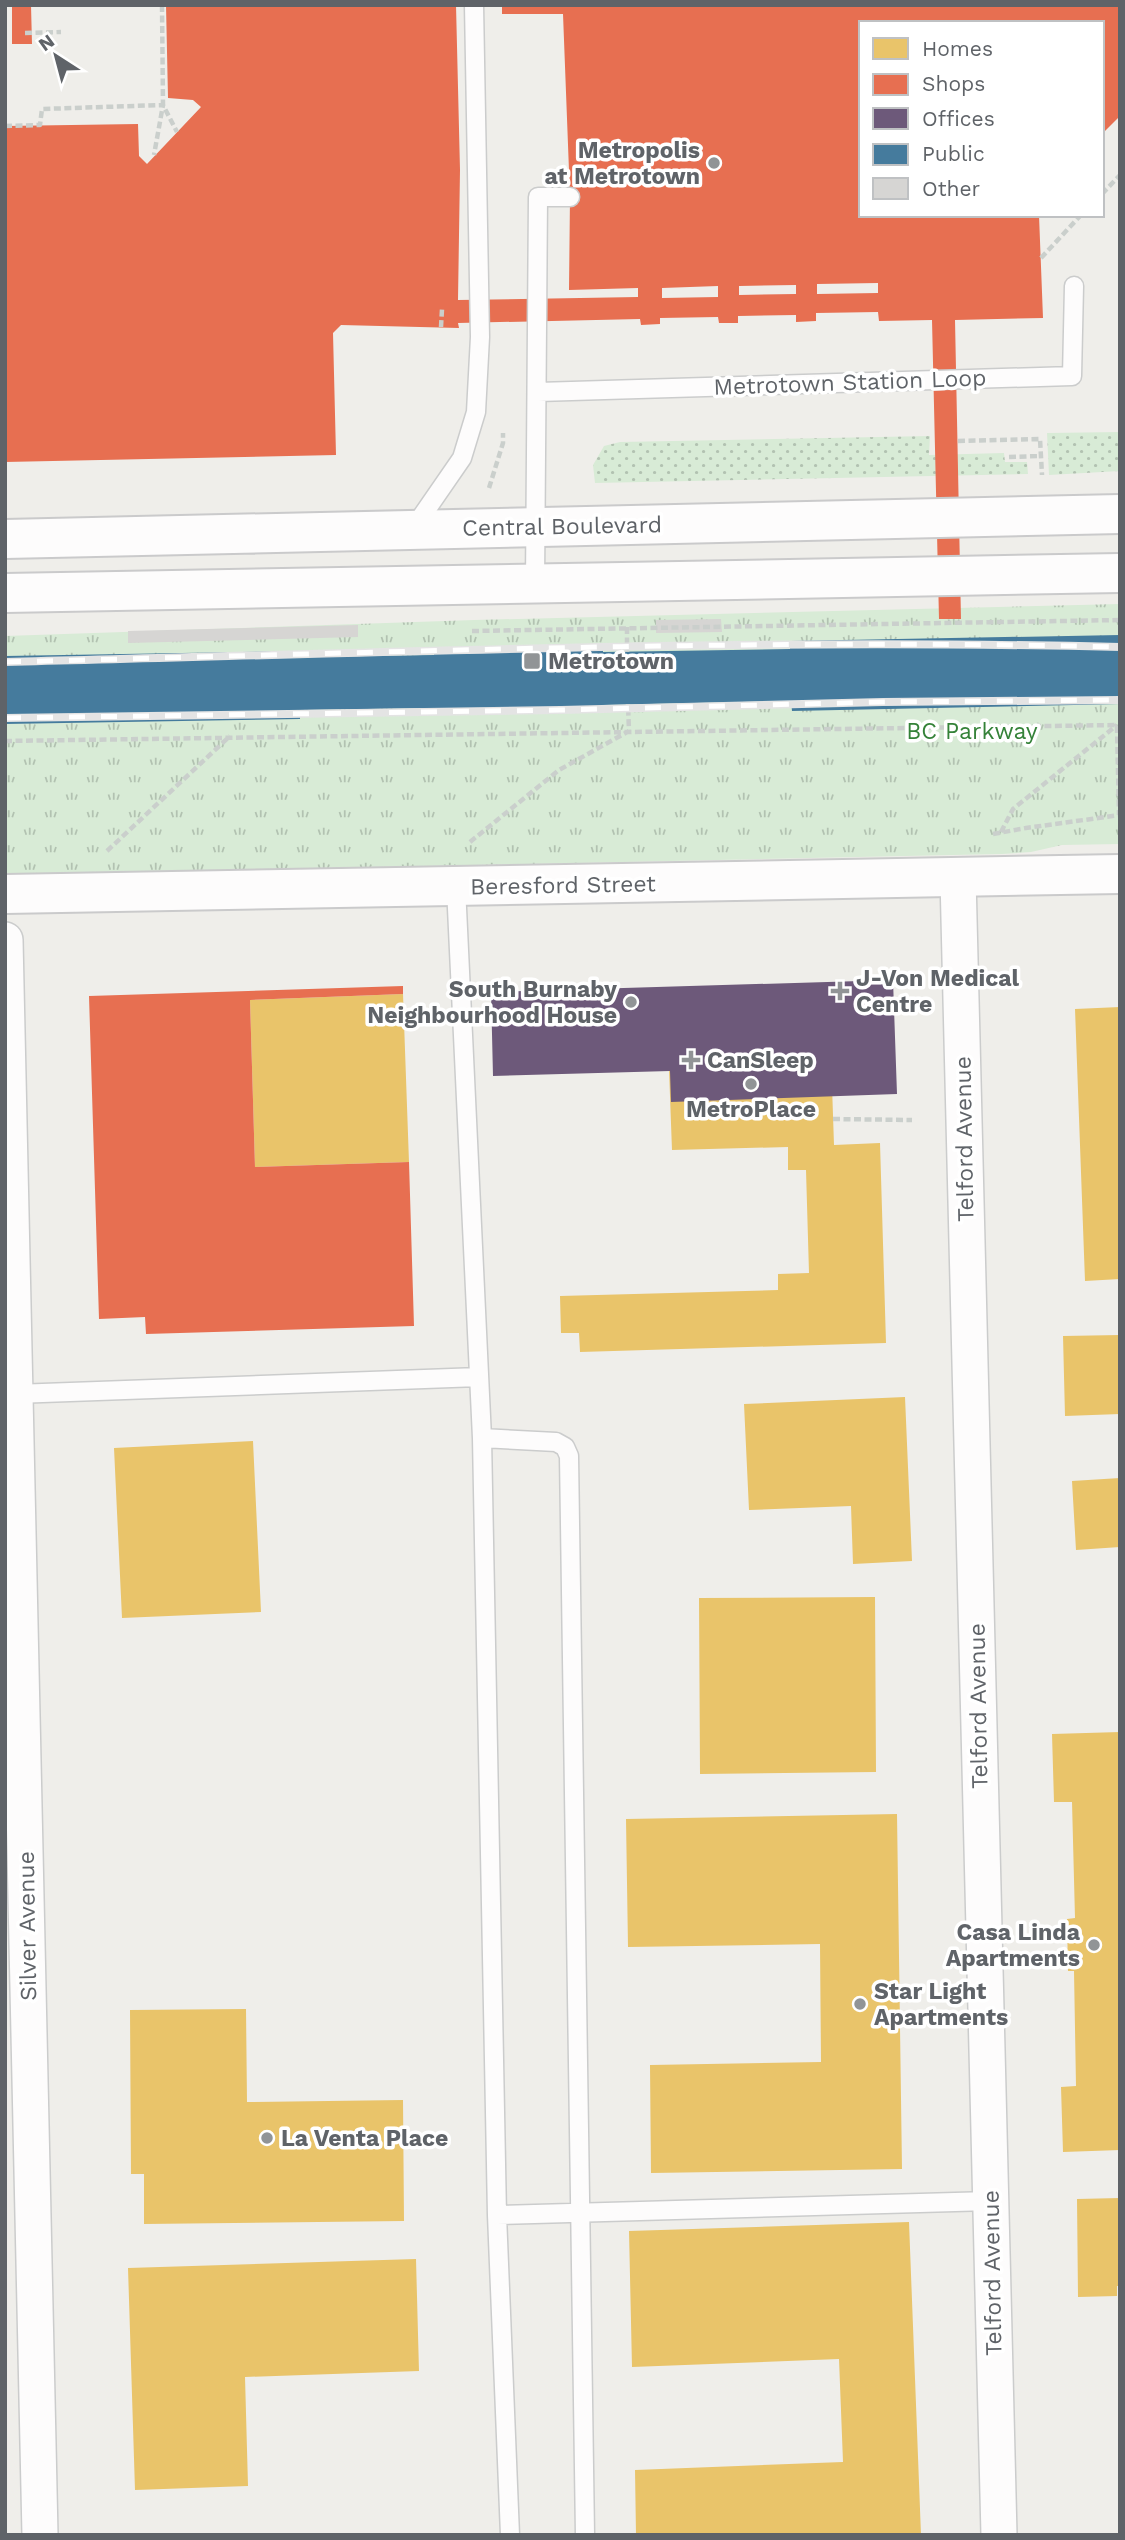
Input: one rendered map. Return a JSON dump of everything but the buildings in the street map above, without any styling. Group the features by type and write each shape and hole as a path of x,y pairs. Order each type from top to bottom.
{"street":[{"name":"Central Boulevard","path":"5,539 1120,514"},
{"path":"65,592 66,538"},
{"path":"5,593 1120,573"},
{"name":"Beresford Street","path":"5,894 1120,874"},
{"name":"Telford Avenue","path":"958,877 999,2535"},
{"name":"Silver Avenue","path":"5,940 40,2535"}],"lane":[{"path":"413,529 462,458 476,412 480,325 474,5"},
{"path":"535,583 538,197 569,197"},
{"name":"Metrotown Station Loop","path":"538,392 1072,376 1074,286"},
{"path":"456,887 482,1438 497,2215 510,2535"},
{"path":"15,1394 480,1377"},
{"path":"482,1438 556,1442 565,1447 569,1456 585,2535"},
{"path":"497,2215 990,2201"}],"path":[{"path":"154,155 163,105 165,70 162,5"},
{"path":"25,33 61,32"},
{"path":"5,127 40,125 42,109 163,105"},
{"path":"163,105 177,132"},
{"path":"1104,192 1120,175"},
{"path":"1041,258 1079,217"},
{"path":"441,327 442,309"},
{"path":"958,441 1040,439 1042,483"},
{"path":"1009,457 1041,456"},
{"path":"472,631 1120,620"},
{"path":"626,627 627,652"},
{"path":"628,704 629,731"},
{"path":"5,741 1119,724"},
{"path":"1119,724 1119,816"},
{"path":"1001,832 1013,809 1119,724"},
{"path":"470,842 559,770 629,731"},
{"path":"100,893 104,854 230,736"},
{"path":"833,1119 912,1120"}],"green space":[{"path":"1120,432 1120,471 1049,475 1047,433"},
{"path":"930,436 929,455 1004,453 1005,462 1027,462 1028,474 595,483 593,465 604,446 620,442"},
{"name":"BC Parkway","path":"1120,604 1120,844 1062,845 1031,852 1002,854 5,875 5,636 474,620"}],"railway":[{"path":"5,662 702,645 1120,647"},
{"path":"5,718 1120,700"}],"place":[{"name":"Metropolis at Metrotown","path":"714,163"},
{"name":"Metrotown","path":"532,661"},
{"name":"J-Von Medical Centre","path":"840,991"},
{"name":"South Burnaby Neighbourhood House","path":"631,1002"},
{"name":"CanSleep","path":"691,1060"},
{"name":"MetroPlace","path":"751,1084"},
{"name":"Casa Linda Apartments","path":"1094,1945"},
{"name":"Star Light Apartments","path":"860,2004"},
{"name":"La Venta Place","path":"267,2138"}]}
